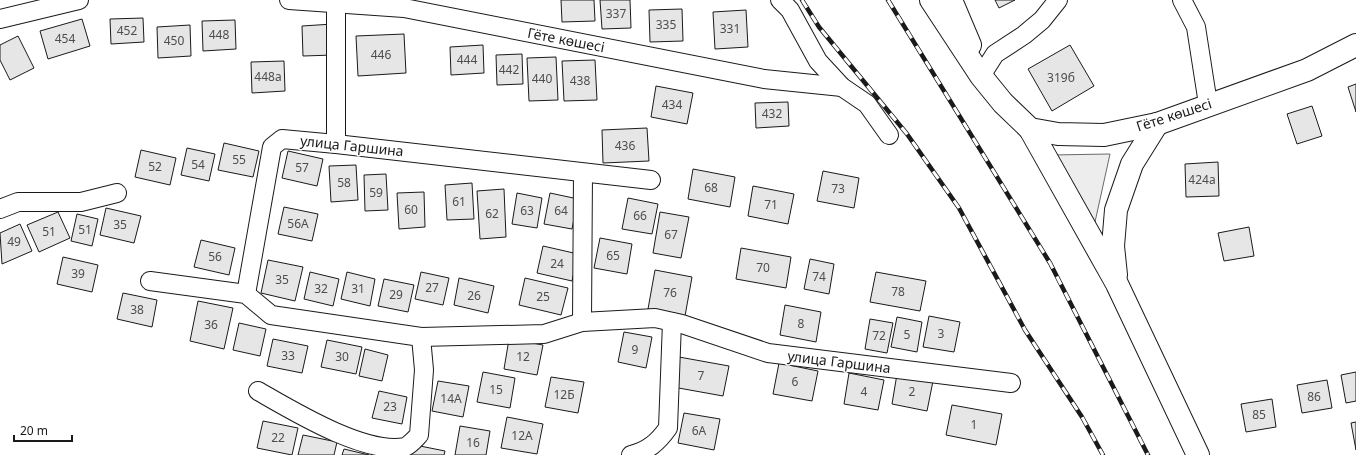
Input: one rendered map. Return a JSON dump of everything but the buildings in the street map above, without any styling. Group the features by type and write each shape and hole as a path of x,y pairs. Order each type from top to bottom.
{"main road":[{"path":"930,0 981,76 1003,103 1030,129 1117,284 1198,455"},
{"path":"951,0 981,76"},
{"name":"Гёте көшесі","path":"1030,129 1058,134 1104,135 1157,124 1208,104 1307,70 1356,45"},
{"path":"1117,284 1113,246 1116,210 1132,164 1157,124"}],"street":[{"path":"0,19 79,0"},
{"name":"Гёте көшесі","path":"289,0 404,8 764,79 842,87"},
{"path":"780,0 790,10 818,61 842,87 867,104 889,135"},
{"path":"981,76 995,54 1024,35 1042,20 1058,0"},
{"path":"1182,0 1196,28 1208,104"},
{"path":"336,4 336,144"},
{"name":"улица Гаршина","path":"651,180 282,139 272,147 246,294 271,315 421,336 544,334 582,322 655,318 682,324 768,353 1011,383"},
{"path":"582,172 582,322"},
{"path":"0,209 18,202 81,202 117,193"},
{"path":"150,281 246,294"},
{"path":"631,455 642,453 658,442 668,428 672,322"},
{"path":"258,391 341,438 387,450 406,447 419,435 424,370 421,336"}],"shaded area":[{"path":"1110,154 1095,222 1051,155"}],"railway":[{"path":"802,0 819,27 907,134 959,208 1025,330 1082,417 1103,455"},
{"path":"888,0 1050,263 1148,455"}]}
